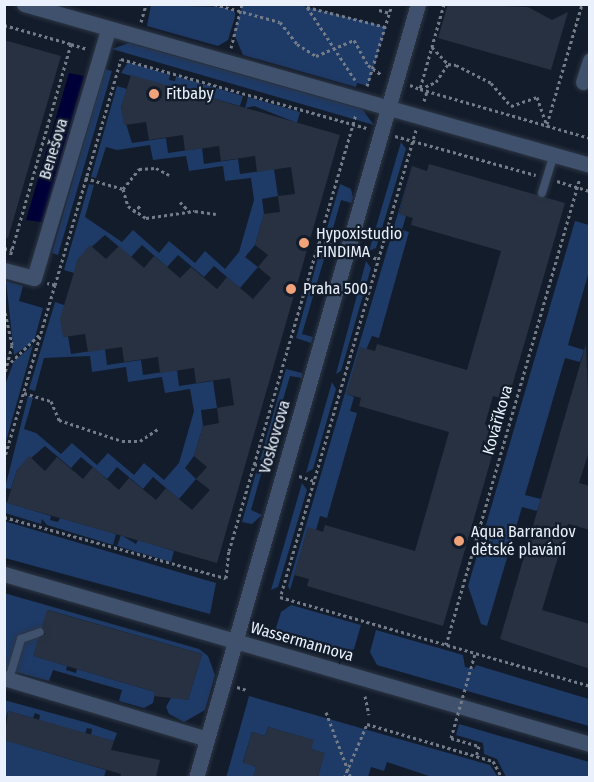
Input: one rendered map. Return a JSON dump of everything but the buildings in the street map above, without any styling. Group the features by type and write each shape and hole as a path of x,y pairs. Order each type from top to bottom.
{"street":[{"path":"24,4 108,30 227,62 363,92 389,107 554,154 585,167"},
{"name":"Voskovcova","path":"196,777 418,4"},
{"name":"Benešova","path":"34,278 108,30"},
{"path":"583,82 590,60"},
{"path":"5,270 34,278"},
{"name":"Wassermannova","path":"4,574 590,744"},
{"path":"7,679 207,739"}],"lane":[{"path":"542,193 554,154"},
{"path":"7,679 21,639 40,632"}],"path":[{"path":"214,4 230,5 240,13 280,22 297,44 316,56 333,46 354,40 373,69 397,80 420,89 590,138"},
{"path":"227,62 242,4"},
{"path":"4,517 226,578 232,540 353,124 373,69 392,4"},
{"path":"420,89 444,4"},
{"path":"547,126 582,4"},
{"path":"363,92 307,7 386,27"},
{"path":"379,10 390,13"},
{"path":"4,25 71,44 5,270"},
{"path":"432,47 448,64 491,82 511,106 516,107 529,96 537,98 547,126"},
{"path":"4,460 121,59 547,177 590,191"},
{"path":"420,89 436,82 448,64"},
{"path":"427,91 280,597 590,687"},
{"name":"Kováříkova","path":"446,645 577,188 585,167"},
{"path":"123,189 142,168 156,168 169,175"},
{"path":"85,178 123,189"},
{"path":"123,189 133,212 150,218 190,212 216,214"},
{"path":"180,202 190,212"},
{"path":"133,212 141,205"},
{"path":"150,218 150,224"},
{"path":"4,248 12,250"},
{"path":"34,278 55,285"},
{"path":"4,307 12,339 4,378"},
{"path":"8,366 42,331"},
{"path":"24,393 51,401 59,420 122,441 140,441 158,429"},
{"path":"475,654 451,738 479,746 476,757"},
{"path":"326,712 351,777"},
{"path":"344,777 350,770 367,724 497,765 502,777"}],"shaded area":[{"path":"151,5 223,7 235,12 235,17 228,40 218,46 147,26"},
{"path":"242,5 299,5 386,27 368,86 357,83 356,87 243,55 234,34"},
{"path":"129,43 362,109 374,125 112,49"},
{"path":"128,62 170,75 169,80 175,81 176,76 243,96 240,106 183,90 184,86 176,84 174,88 121,73"},
{"path":"105,69 112,71 58,255 52,253"},
{"path":"69,73 84,76 42,222 26,220"},
{"path":"117,86 127,89 121,107 132,143 166,138 168,153 202,148 204,164 238,159 240,174 274,169 278,196 262,199 264,214 255,245 245,257 258,267 240,288 214,266 204,277 178,255 167,267 142,245 131,257 105,235 78,259 74,273 64,270 89,184 94,185 85,217 122,242 133,230 159,253 169,241 195,263 205,251 225,269 239,252 254,200 251,178 225,181 223,166 189,171 186,156 153,160 150,145 117,150 106,147 96,178 91,177"},
{"path":"248,97 300,112 297,123 254,106 245,108"},
{"path":"401,142 406,149 376,248 369,251"},
{"path":"416,152 399,213 406,216 402,230 409,232 379,338 372,336 347,394 354,397 350,411 357,413 327,518 320,516 316,530 308,528 290,590 288,586"},
{"path":"340,184 351,189 353,198 351,203 341,200 330,239 324,238"},
{"path":"575,221 589,225 589,271 568,345 584,350 580,362 565,358 525,495 541,499 537,511 522,507 487,626 481,624 468,586"},
{"path":"321,247 327,249 302,334 313,337 311,343 296,338"},
{"path":"366,261 371,268 341,371 336,374"},
{"path":"6,281 23,286 19,301 43,308 34,341 14,355"},
{"path":"55,302 64,305 63,337 68,336 71,354 105,349 107,365 141,360 143,375 177,370 179,386 213,381 217,408 201,410 203,426 194,456 185,468 196,479 179,499 153,477 143,489 117,467 107,479 81,457 71,468 45,446 17,470 11,489 5,488 28,396 33,398 24,429 36,433 61,454 72,443 97,465 108,453 134,475 144,463 164,480 179,463 194,411 190,389 165,393 162,377 128,382 126,367 92,372 90,356 44,358 35,391 29,389"},
{"path":"33,345 5,445 5,385 14,361"},
{"path":"286,369 302,373 302,378 290,376 265,461 260,460"},
{"path":"332,382 336,389 313,469 306,473"},
{"path":"257,469 262,471 251,510 262,515 252,524 242,522"},
{"path":"302,483 307,490 278,587 271,590"},
{"path":"5,502 51,516 50,520 58,522 60,518 116,534 113,545 47,525 42,519 41,524 5,513"},
{"path":"4,521 216,583 210,614 5,558"},
{"path":"121,535 136,544 138,540 174,551 171,562 117,546"},
{"path":"4,593 199,649 208,656 215,675 205,710 184,722 169,714 166,707 172,696 188,700 202,654 48,610 34,656 67,666 66,670 76,673 77,669 155,692 153,703 144,708 119,701 122,690 53,670 49,681 5,669"},
{"path":"291,605 361,625 354,649 343,655 274,634 281,612"},
{"path":"376,630 463,655 465,667 474,669 476,665 589,699 589,726 377,665 370,652"},
{"path":"249,696 490,765 498,777 432,777 387,762 384,771 371,767 368,777 318,777 324,753 311,749 313,740 268,727 265,736 252,732 243,762 256,767 254,776 259,777 226,778"},
{"path":"4,700 117,733 114,741 91,735 92,729 87,728 85,734 39,720 40,715 35,713 33,718 8,711 5,720"},
{"path":"459,724 589,762 589,777 506,777 497,759 484,754 483,743 456,735"},
{"path":"5,740 106,770 104,777 5,777"}],"place":[{"name":"Fitbaby","path":"154,94"},
{"name":"Hypoxistudio FINDIMA","path":"304,243"},
{"name":"Praha 500","path":"291,289"},
{"name":"Aqua Barrandov dětské plavání","path":"459,541"}]}
